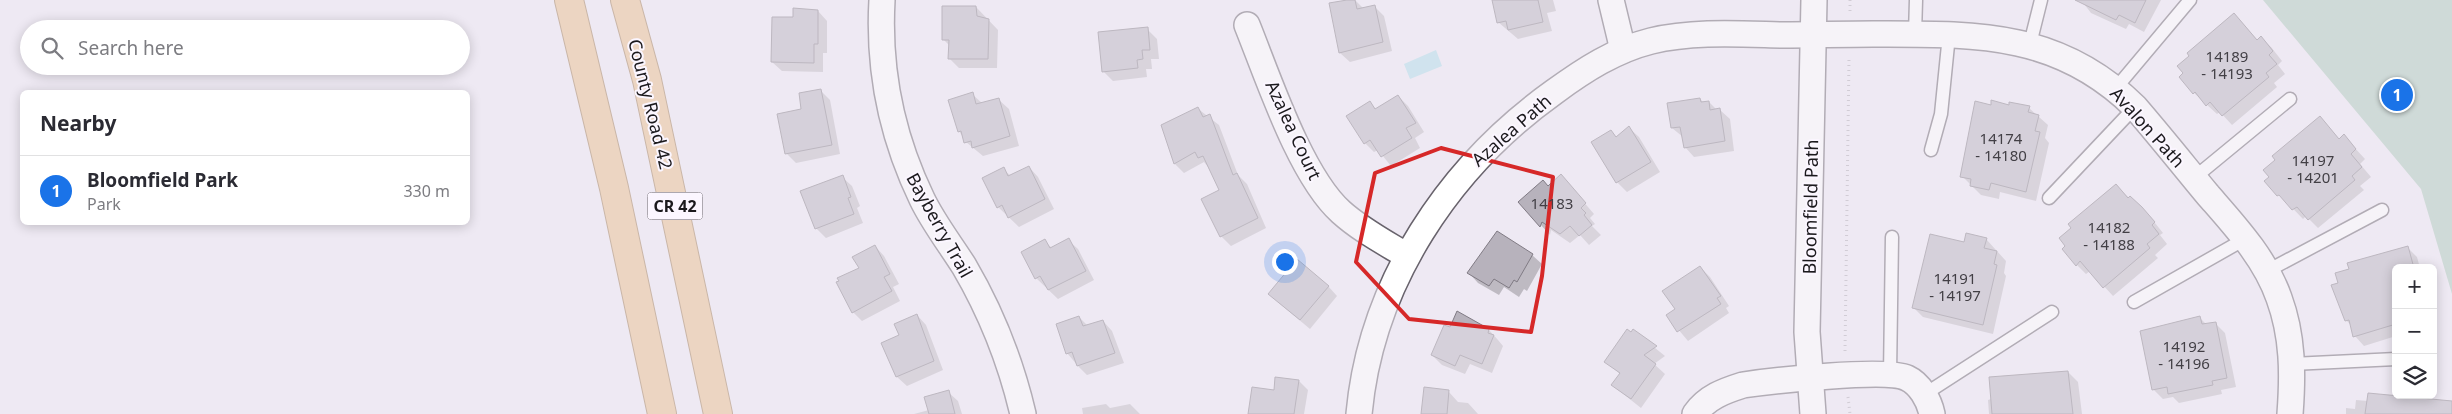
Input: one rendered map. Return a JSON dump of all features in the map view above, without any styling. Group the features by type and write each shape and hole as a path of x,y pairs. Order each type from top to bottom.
{"highway":[{"name":"CR 42","path":"569,0 614,188 662,414"},
{"name":"County Road 42","path":"625,0 651,98 718,414"}],"street":[{"name":"Bayberry Trail","path":"882,0 882,66 887,98 896,134 923,201 968,274 993,323 1023,414"},
{"path":"1611,0 1623,50"},
{"name":"Bloomfield Path","path":"1813,414 1807,332 1814,0"},
{"name":"Azalea Court","path":"1247,26 1307,166 1322,189 1339,210 1360,228 1407,256"},
{"name":"Azalea Path","path":"1360,414 1375,338 1386,302 1407,256 1444,198 1489,145 1528,110 1594,65 1623,50 1653,41 1680,37 1742,33 1813,35"},
{"name":"Avalon Path","path":"1813,35 1915,34 2003,38 2030,44 2076,62 2116,88 2135,107 2245,239 2267,271 2279,297 2287,324 2292,364 2290,414"},
{"path":"1694,414 1708,400 1725,390 1773,381 1890,375 1907,378 1928,404"}],"lane":[{"path":"1915,34 1916,0"},
{"path":"2030,44 2041,0"},
{"path":"2116,88 2190,0"},
{"path":"1931,150 1944,100 1949,36"},
{"path":"2194,178 2290,99"},
{"path":"2049,198 2135,107"},
{"path":"2267,271 2382,210"},
{"path":"1890,375 1892,237"},
{"path":"2134,302 2245,239"},
{"path":"1928,404 2052,312"},
{"path":"2292,364 2392,360"}],"path":[{"path":"1850,0 1845,377 1850,414"}],"highlighted area":[{"path":"1441,148 1553,177 1542,276 1531,332 1409,319 1356,262 1375,173"}],"green space":[{"path":"2263,0 2452,0 2452,294 2421,189"}],"water":[{"path":"1436,50 1442,66 1410,79 1404,64"}],"building":[{"path":"1355,0 1357,9 1375,5 1383,42 1339,53 1329,3"},
{"path":"1492,0 1538,0 1543,22 1508,30 1506,21 1497,23"},
{"path":"2075,0 2146,0 2135,23 2119,15 2116,20"},
{"path":"942,6 976,6 977,16 989,19 988,59 948,59 949,40 942,40"},
{"path":"793,8 818,10 818,44 814,44 814,63 771,62 772,17 793,17"},
{"path":"2234,13 2257,40 2261,36 2273,51 2269,55 2277,64 2266,73 2269,77 2222,116 2210,102 2206,106 2195,92 2193,94 2179,77 2183,73 2177,66 2189,56 2187,53"},
{"path":"1148,27 1150,50 1142,50 1143,59 1137,60 1138,68 1102,72 1098,32"},
{"path":"821,89 832,145 785,154 777,114 801,109 799,93"},
{"path":"973,92 976,104 999,98 1010,136 972,148 971,141 964,143 961,131 958,132 948,100"},
{"path":"1398,95 1416,123 1406,128 1412,138 1381,157 1370,140 1364,144 1346,116 1370,101 1375,109"},
{"path":"1700,98 1701,102 1709,101 1710,110 1720,108 1725,141 1684,148 1680,127 1671,128 1667,103"},
{"path":"1991,100 2009,105 2009,102 2030,106 2028,112 2039,115 2035,131 2040,132 2026,192 1991,183 1989,190 1970,186 1971,179 1960,177 1975,101 1991,105"},
{"path":"1198,107 1203,117 1210,114 1233,175 1237,173 1258,218 1220,237 1201,199 1219,190 1203,156 1198,158 1195,152 1174,164 1161,125"},
{"path":"2320,116 2339,139 2344,134 2356,149 2351,154 2362,167 2352,176 2355,180 2308,220 2297,207 2292,210 2279,195 2277,196 2264,181 2269,177 2263,170 2275,160 2272,156"},
{"path":"1629,126 1651,162 1616,183 1591,142 1611,130 1616,137"},
{"path":"1029,166 1045,199 1008,218 1002,205 997,208 982,178 1004,167 1008,176"},
{"path":"1561,174 1586,203 1581,208 1592,225 1579,236 1570,226 1560,234 1542,222 1540,227 1518,202 1543,180 1548,186"},
{"path":"843,175 851,197 848,198 854,214 815,229 800,191"},
{"path":"2116,184 2128,198 2130,196 2142,207 2155,222 2152,225 2159,234 2147,244 2150,248 2103,288 2080,261 2076,266 2062,249 2065,246 2059,238 2071,228 2068,224"},
{"path":"1497,231 1533,254 1517,282 1514,280 1509,288 1494,279 1489,286 1467,273"},
{"path":"1966,233 1987,238 1984,248 1997,251 1994,264 1997,265 1983,325 1912,308 1930,234 1964,242"},
{"path":"1069,238 1086,271 1048,290 1040,276 1035,279 1021,252 1045,239 1050,248"},
{"path":"875,245 890,274 884,277 892,291 852,313 836,282 839,281 837,278 859,268 852,257"},
{"path":"2408,246 2413,264 2392,264 2392,325 2353,337 2349,320 2345,321 2331,285 2338,283 2335,273 2349,269 2347,263"},
{"path":"1297,259 1329,286 1300,320 1268,294"},
{"path":"1700,266 1721,296 1717,298 1721,304 1677,332 1666,315 1675,309 1662,291"},
{"path":"1457,311 1489,329 1488,333 1494,335 1482,364 1460,355 1455,366 1431,355 1444,325 1450,327"},
{"path":"917,314 934,361 896,377 881,343 899,335 894,324"},
{"path":"1079,316 1083,326 1103,320 1115,353 1077,366 1072,352 1066,354 1056,324"},
{"path":"2200,316 2202,324 2216,322 2227,378 2212,381 2213,385 2168,394 2167,387 2152,390 2140,331"},
{"path":"1627,329 1631,332 1633,329 1657,346 1644,355 1656,364 1631,399 1611,385 1620,373 1604,362"},
{"path":"2068,371 2073,414 1992,414 1989,377"},
{"path":"1275,377 1299,380 1294,414 1248,414 1252,387 1274,390"},
{"path":"1424,387 1449,390 1447,414 1421,414"},
{"path":"949,390 955,414 929,414 924,397"},
{"path":"2368,393 2392,395 2392,399 2452,401 2452,414 2365,414"}],"place":[{"name":"Bloomfield Park","path":"2397,95"}]}
